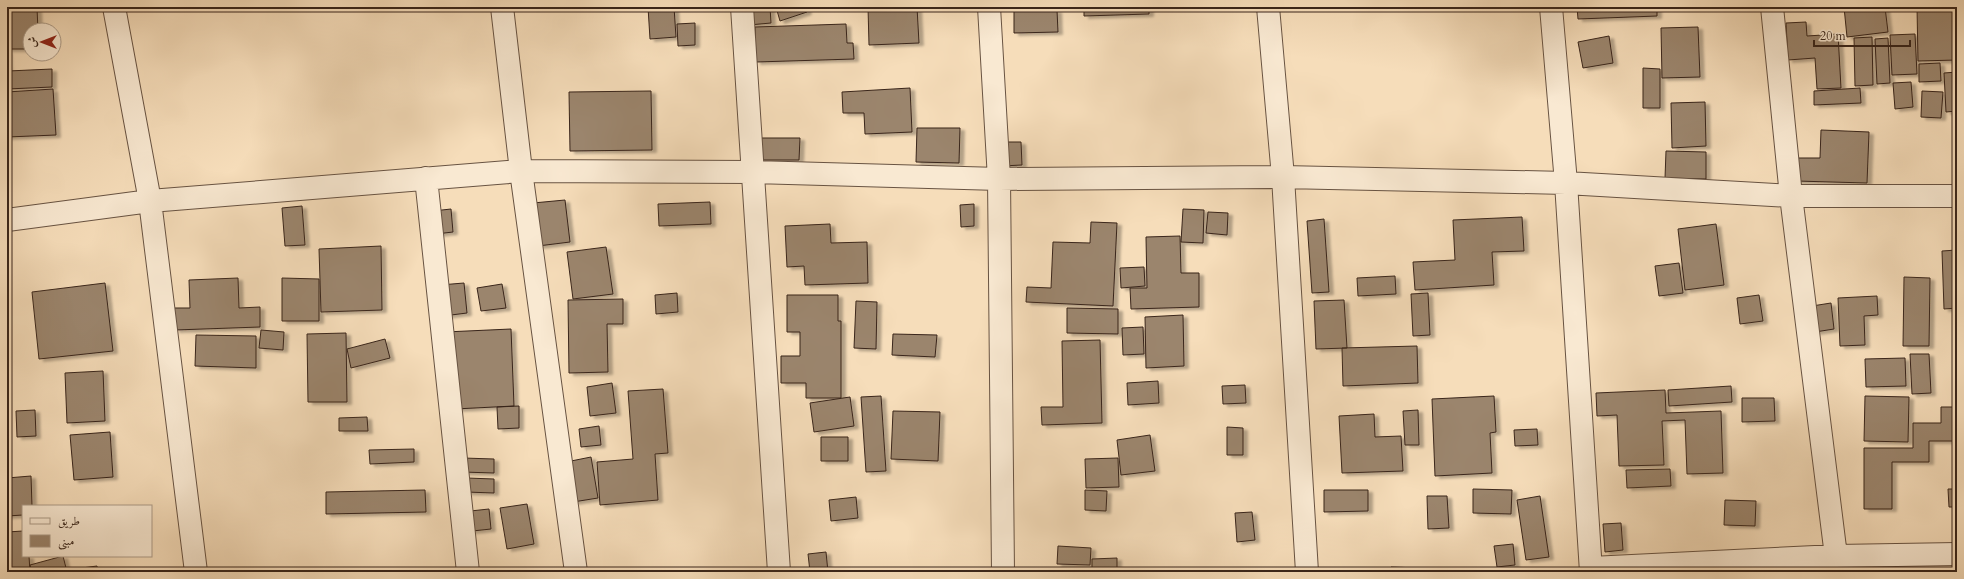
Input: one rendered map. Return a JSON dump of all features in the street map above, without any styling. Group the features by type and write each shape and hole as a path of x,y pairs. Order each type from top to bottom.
{"street":[{"path":"114,7 150,201 196,572"},
{"path":"502,7 521,171 576,572"},
{"path":"742,7 779,572"},
{"path":"989,7 999,179 1004,572"},
{"path":"1268,7 1283,177 1307,572"},
{"path":"1552,7 1566,183 1591,570 1836,556 1957,554"},
{"path":"1772,7 1791,196 1836,556"},
{"path":"7,220 150,201 521,171 754,172 999,179 1283,177 1566,183 1791,196 1957,196"},
{"path":"426,178 468,572"}],"building":[{"path":"648,7 674,7 676,37 650,39"},
{"path":"748,7 770,7 771,23 749,25"},
{"path":"776,7 806,7 807,12 780,21"},
{"path":"868,7 917,7 919,43 869,45"},
{"path":"1014,7 1038,7 1038,11 1057,10 1058,32 1014,33"},
{"path":"1084,7 1149,7 1149,14 1084,16"},
{"path":"1577,7 1657,7 1657,16 1578,19"},
{"path":"1844,7 1885,7 1888,32 1847,37"},
{"path":"1917,7 1957,7 1957,60 1918,61"},
{"path":"37,8 38,22 22,22 22,49 7,49 7,9"},
{"path":"1806,22 1807,36 1838,34 1841,88 1817,89 1815,58 1788,60 1786,23"},
{"path":"695,23 695,45 678,46 677,24"},
{"path":"846,24 847,43 853,43 854,59 756,62 755,27"},
{"path":"1698,27 1700,77 1662,78 1661,28"},
{"path":"1915,34 1917,74 1892,75 1890,35"},
{"path":"1609,36 1613,63 1583,68 1578,42"},
{"path":"1872,37 1873,85 1855,86 1854,38"},
{"path":"1888,38 1890,83 1877,84 1875,39"},
{"path":"7,51 8,71 52,69 52,87 7,89"},
{"path":"1940,63 1941,81 1919,82 1919,64"},
{"path":"1643,68 1660,69 1660,108 1643,108"},
{"path":"1957,72 1957,111 1946,112 1944,73"},
{"path":"1911,82 1913,107 1895,109 1893,83"},
{"path":"910,88 912,132 865,134 864,113 843,113 842,92"},
{"path":"1860,88 1861,103 1814,105 1814,91"},
{"path":"53,89 56,135 7,137 7,92"},
{"path":"651,91 652,150 570,151 569,92"},
{"path":"1922,91 1943,92 1941,118 1921,117"},
{"path":"1705,102 1706,146 1672,148 1671,103"},
{"path":"917,128 960,128 959,163 916,162"},
{"path":"1821,130 1869,132 1867,183 1796,181 1797,158 1820,158"},
{"path":"760,138 800,138 799,160 760,160"},
{"path":"1001,142 1021,142 1022,165 1002,166"},
{"path":"1666,151 1706,152 1706,179 1665,178"},
{"path":"565,200 570,242 538,246 533,203"},
{"path":"710,202 711,224 659,226 658,204"},
{"path":"974,204 974,226 961,227 960,205"},
{"path":"302,206 305,245 285,246 282,208"},
{"path":"451,209 453,232 436,234 433,211"},
{"path":"1183,209 1204,210 1203,243 1181,242"},
{"path":"1208,212 1228,213 1227,235 1206,233"},
{"path":"1522,217 1524,251 1492,252 1494,285 1415,290 1413,262 1455,260 1453,220"},
{"path":"1324,219 1329,292 1312,293 1307,221"},
{"path":"1091,222 1117,223 1113,306 1026,302 1027,287 1051,288 1053,242 1090,243"},
{"path":"830,224 831,243 867,242 868,283 805,285 804,266 787,267 785,226"},
{"path":"1716,224 1724,285 1685,290 1678,229"},
{"path":"1180,236 1181,273 1199,273 1199,307 1131,309 1130,288 1147,288 1146,237"},
{"path":"381,246 382,310 321,312 319,249"},
{"path":"606,247 613,294 573,299 567,252"},
{"path":"1957,250 1957,308 1944,309 1942,251"},
{"path":"1679,263 1683,293 1659,296 1655,266"},
{"path":"1144,267 1145,286 1121,288 1120,268"},
{"path":"1395,276 1396,294 1358,296 1357,278"},
{"path":"1904,277 1930,278 1929,346 1903,346"},
{"path":"238,278 239,308 260,307 260,327 175,330 174,308 190,308 189,280"},
{"path":"282,278 319,279 319,321 282,321"},
{"path":"105,283 113,351 39,359 32,292"},
{"path":"464,283 467,313 443,316 440,285"},
{"path":"502,284 506,308 481,311 477,288"},
{"path":"677,293 678,312 656,314 655,295"},
{"path":"1428,293 1430,335 1413,336 1411,294"},
{"path":"787,295 838,295 838,321 841,321 841,398 806,398 806,383 781,383 781,356 800,356 800,332 787,332"},
{"path":"1759,295 1763,321 1740,324 1737,298"},
{"path":"1877,296 1878,315 1864,316 1865,345 1840,346 1838,298"},
{"path":"623,299 623,324 607,324 608,372 569,373 568,300"},
{"path":"1344,300 1347,348 1316,349 1314,301"},
{"path":"856,301 877,302 876,349 854,348"},
{"path":"1831,303 1834,329 1815,332 1812,306"},
{"path":"1067,308 1118,309 1118,334 1067,333"},
{"path":"1183,315 1184,366 1146,368 1145,317"},
{"path":"1143,327 1144,354 1123,355 1122,328"},
{"path":"511,329 514,406 455,409 445,332"},
{"path":"261,330 284,332 283,350 259,348"},
{"path":"346,333 347,402 308,402 307,334"},
{"path":"893,334 937,335 935,357 892,355"},
{"path":"196,335 256,336 256,368 195,366"},
{"path":"385,339 390,358 351,368 347,349"},
{"path":"1100,340 1102,423 1042,425 1041,407 1063,407 1062,341"},
{"path":"1417,346 1418,383 1343,386 1342,348"},
{"path":"1910,354 1929,354 1931,393 1912,394"},
{"path":"1905,358 1906,386 1866,387 1865,359"},
{"path":"103,371 105,421 67,423 65,373"},
{"path":"1158,381 1159,403 1128,405 1127,383"},
{"path":"612,383 616,413 590,416 587,387"},
{"path":"1245,385 1246,403 1223,404 1222,386"},
{"path":"1731,386 1732,402 1669,406 1668,390"},
{"path":"663,389 668,453 655,454 658,500 600,505 597,462 633,459 628,391"},
{"path":"1665,390 1666,413 1721,411 1723,473 1687,474 1685,420 1662,421 1664,465 1619,466 1617,415 1597,416 1596,393"},
{"path":"881,396 886,471 866,472 861,397"},
{"path":"1494,396 1496,432 1490,433 1492,473 1435,476 1432,399"},
{"path":"1865,396 1909,397 1908,442 1864,441"},
{"path":"850,397 854,426 814,432 810,403"},
{"path":"1742,398 1774,398 1775,421 1742,422"},
{"path":"519,406 519,428 498,429 497,407"},
{"path":"1941,407 1957,407 1957,441 1929,441 1929,462 1892,462 1892,509 1864,509 1864,448 1913,448 1913,423 1941,423"},
{"path":"35,410 36,436 17,437 16,411"},
{"path":"1418,410 1419,445 1405,445 1403,411"},
{"path":"893,411 940,412 938,461 891,459"},
{"path":"1374,414 1375,437 1401,436 1403,471 1342,473 1339,416"},
{"path":"367,417 368,431 339,431 339,418"},
{"path":"599,426 601,445 581,447 579,429"},
{"path":"1227,427 1243,428 1243,455 1227,455"},
{"path":"1537,429 1538,445 1515,446 1514,430"},
{"path":"110,432 113,477 74,480 70,435"},
{"path":"1150,435 1155,471 1121,475 1117,440"},
{"path":"821,437 848,437 848,461 821,461"},
{"path":"414,449 414,462 370,464 369,450"},
{"path":"591,457 598,498 573,502 566,462"},
{"path":"463,458 494,459 494,473 462,472"},
{"path":"1118,458 1119,487 1086,488 1085,459"},
{"path":"1670,469 1671,486 1627,488 1626,470"},
{"path":"31,476 32,505 22,505 22,515 7,516 7,478"},
{"path":"467,478 494,479 494,493 466,492"},
{"path":"1473,489 1512,490 1511,514 1473,513"},
{"path":"1948,489 1957,489 1957,507 1949,507"},
{"path":"425,490 426,512 326,514 326,492"},
{"path":"1085,490 1107,491 1106,511 1085,510"},
{"path":"1324,490 1368,490 1368,511 1324,512"},
{"path":"1427,496 1447,496 1449,528 1428,529"},
{"path":"1540,496 1549,557 1526,560 1517,500"},
{"path":"856,497 858,518 831,521 829,500"},
{"path":"1725,500 1756,501 1755,526 1724,525"},
{"path":"527,504 534,544 507,549 500,508"},
{"path":"489,509 491,529 463,532 461,512"},
{"path":"1252,512 1255,540 1237,542 1235,513"},
{"path":"1621,523 1623,550 1605,552 1603,524"},
{"path":"22,531 22,557 29,557 30,572 7,572 7,532"},
{"path":"1513,544 1515,565 1497,567 1494,546"},
{"path":"1058,546 1091,548 1090,565 1057,564"},
{"path":"826,552 828,572 810,572 808,554"},
{"path":"63,557 67,572 32,572 30,565"},
{"path":"1117,558 1117,572 1092,572 1092,559"},
{"path":"97,566 98,572 74,572 74,569"},
{"path":"1391,567 1448,569 1448,572 1391,572"},
{"path":"1080,568 1080,572 1029,572 1029,570"},
{"path":"1233,568 1255,568 1255,572 1197,572 1233,571"}]}
